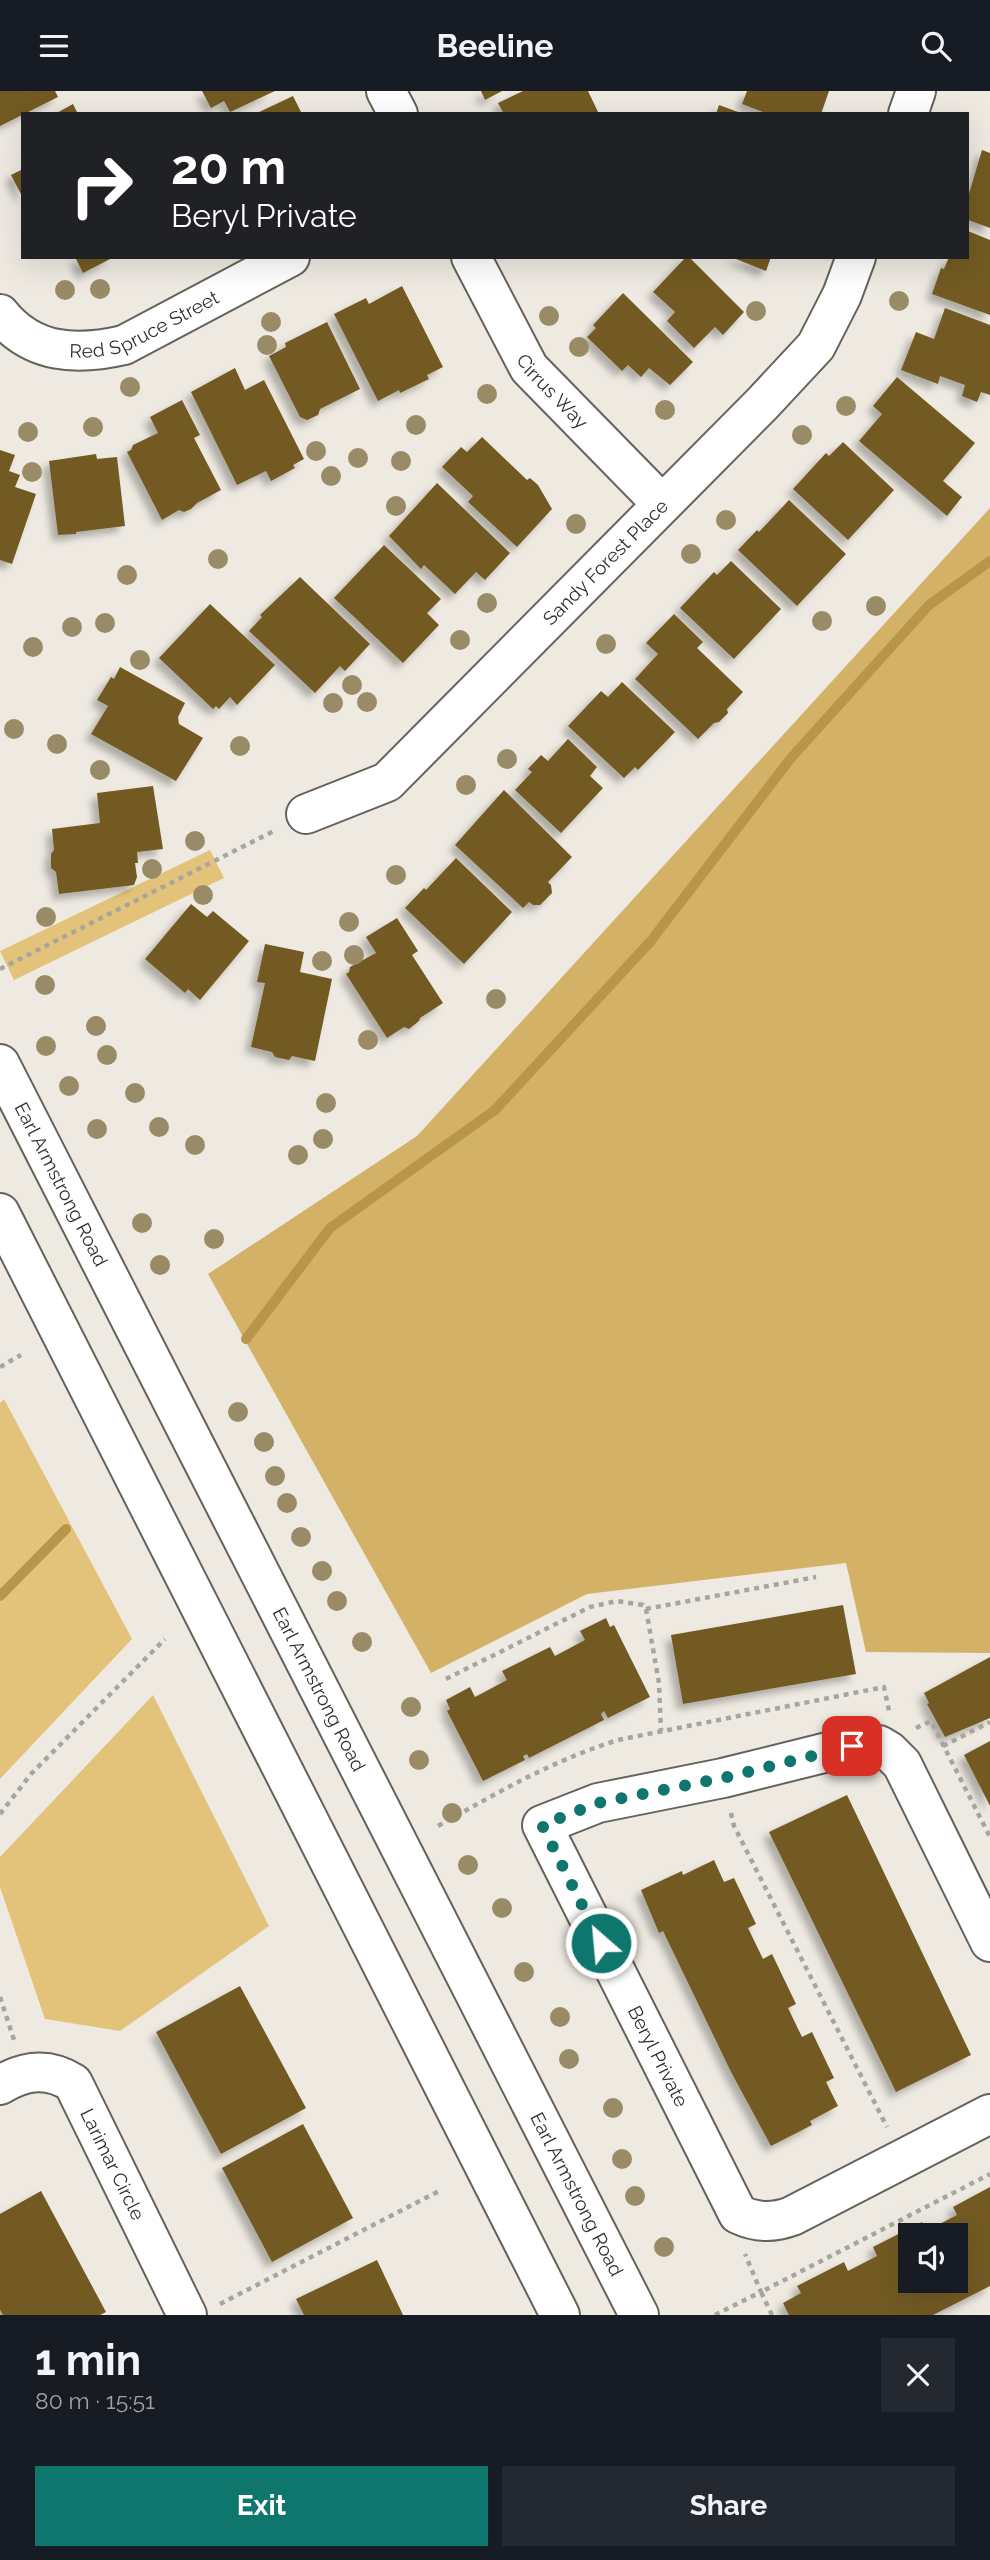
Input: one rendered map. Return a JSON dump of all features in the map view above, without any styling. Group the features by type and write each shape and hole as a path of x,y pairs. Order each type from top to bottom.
{"street":[{"path":"386,91 397,112"},
{"path":"909,112 916,91"},
{"name":"Red Spruce Street","path":"0,314 10,326 29,340 51,349 100,351 124,345 286,259"},
{"name":"Cirrus Way","path":"472,259 528,368 662,504"},
{"name":"Sandy Forest Place","path":"306,814 387,782 816,346 842,295 855,259"},
{"name":"Earl Armstrong Road","path":"0,1064 639,2315"},
{"path":"0,1213 560,2315"},
{"name":"Beryl Private","path":"746,2217 734,2210 542,1825 598,1803 723,1778 852,1746 878,1745 890,1751"},
{"path":"890,1751 902,1764 990,1942"},
{"name":"Larimar Circle","path":"0,2085 22,2075 50,2072 73,2083 199,2312"},
{"path":"746,2217 760,2221 777,2221 792,2217 990,2114"}],"path":[{"path":"0,969 306,814"},
{"path":"0,1367 21,1355"},
{"path":"646,1609 816,1577"},
{"path":"446,1679 590,1607 617,1601 643,1605 646,1609 659,1683 661,1731"},
{"path":"0,1814 32,1775 165,1639"},
{"path":"439,1826 534,1773 577,1753 618,1740 884,1687 890,1716 890,1751"},
{"path":"943,1746 990,1721"},
{"path":"723,1778 734,1826 904,2159"},
{"path":"0,1997 15,2042"},
{"path":"715,2315 990,2174"},
{"path":"199,2312 441,2190"},
{"path":"746,2217 745,2258 772,2315"}],"shaded area":[{"path":"990,508 990,1653 866,1652 846,1563 587,1594 431,1673 208,1274 417,1136"},
{"path":"210,850 224,878 14,980 0,951"},
{"path":"4,1399 132,1639 0,1779 0,1403"},
{"path":"153,1695 269,1926 120,2031 45,2019 0,1887 0,1857"}],"building":[{"path":"0,91 55,91 58,97 28,112 21,112 21,116 0,126"},
{"path":"202,91 275,91 230,112 224,101 211,108"},
{"path":"481,91 502,91 485,100"},
{"path":"523,91 588,91 598,112 503,112 498,103"},
{"path":"747,91 829,91 822,112 763,112 742,104"},
{"path":"293,96 301,112 259,112"},
{"path":"73,104 77,112 59,112"},
{"path":"719,105 738,112 717,112"},
{"path":"982,150 990,153 990,228 969,220 969,194"},
{"path":"21,170 21,194 11,175"},
{"path":"969,231 990,240 990,315 932,294 941,268 944,269 948,259 969,259"},
{"path":"76,259 110,259 83,273"},
{"path":"684,259 691,259 744,312 723,335 715,327 694,348 667,321 675,312 653,292"},
{"path":"736,259 770,259 766,271"},
{"path":"402,286 443,367 427,375 429,379 378,401 334,314 366,298 369,304"},
{"path":"623,293 693,362 670,385 649,368 641,377 628,365 622,371 587,337 596,328 593,325"},
{"path":"945,308 990,325 990,395 981,392 977,402 962,396 965,385 940,376 938,384 901,370 916,332 934,339"},
{"path":"327,322 360,389 320,409 318,415 307,420 300,417 269,356 286,347 285,343"},
{"path":"235,368 245,390 264,380 304,459 293,465 295,468 271,481 266,471 237,485 191,392"},
{"path":"897,377 975,443 943,481 962,497 947,516 859,441 882,414 873,406"},
{"path":"182,400 200,435 194,438 221,490 191,509 184,512 179,510 162,520 127,452 133,445 158,433 150,417"},
{"path":"482,437 527,480 530,478 538,485 552,509 517,547 468,502 473,496 442,467 461,447 467,452"},
{"path":"843,442 894,490 848,540 793,489 826,453 829,456"},
{"path":"0,450 15,455 9,471 20,475 15,487 36,494 12,564 0,560"},
{"path":"96,454 97,459 117,457 125,526 58,535 49,461"},
{"path":"437,483 510,553 485,580 476,572 455,594 424,565 421,569 389,536"},
{"path":"789,500 846,554 797,606 738,550"},
{"path":"384,545 441,599 427,613 439,625 403,663 334,598"},
{"path":"731,561 781,609 734,659 680,608 714,572 717,575"},
{"path":"300,577 370,644 345,671 340,666 315,693 249,631 262,617 260,615"},
{"path":"210,604 275,665 237,705 230,697 219,709 216,706 213,709 159,658"},
{"path":"674,614 703,642 697,648 743,692 727,709 728,713 698,739 635,679 658,654 646,643"},
{"path":"120,667 185,703 178,717 179,724 203,738 176,781 91,734 108,706 97,700"},
{"path":"622,682 675,732 638,770 635,767 624,778 568,726 601,691 608,697"},
{"path":"568,739 597,767 590,776 603,788 561,833 515,790 532,772 528,769 541,755 548,761"},
{"path":"153,786 163,849 137,852 137,877 134,885 59,894 56,872 51,868 51,854 54,850 52,829 100,823 97,793"},
{"path":"504,790 572,857 548,882 552,893 540,905 529,902 523,908 455,845"},
{"path":"456,858 512,912 464,964 405,908"},
{"path":"191,904 207,917 213,911 249,941 200,1000 188,989 185,993 145,959"},
{"path":"397,918 418,951 412,955 443,1003 409,1029 404,1027 387,1038 346,974 350,967 376,953 366,937"},
{"path":"265,944 304,952 300,972 332,979 315,1061 292,1056 289,1060 275,1057 272,1052 251,1047 265,983 257,982"},
{"path":"843,1605 856,1674 683,1704 671,1635"},
{"path":"606,1618 610,1627 614,1625 650,1697 608,1718 604,1711 601,1714 604,1720 529,1758 527,1754 523,1756 525,1760 483,1781 447,1711 450,1709 446,1700 470,1687 475,1697 507,1680 502,1671 550,1647 555,1656 585,1640 580,1631"},
{"path":"990,1657 990,1718 945,1737 924,1693"},
{"path":"990,1741 990,1806 964,1755"},
{"path":"847,1795 971,2055 896,2092 769,1832"},
{"path":"714,1860 724,1882 734,1878 756,1924 748,1928 763,1959 772,1954 796,2004 788,2008 802,2037 812,2032 834,2078 826,2082 838,2106 810,2121 812,2125 771,2146 731,2072 663,1931 659,1933 641,1890"},
{"path":"240,1986 306,2108 221,2154 156,2032"},
{"path":"303,2124 353,2218 272,2262 222,2168"},
{"path":"990,2187 990,2286 933,2315 789,2315 783,2303 801,2293 797,2286 844,2262 848,2271 877,2256 873,2247 898,2234 898,2293 968,2293 968,2223 942,2223 957,2215 953,2207"},
{"path":"41,2191 106,2312 100,2315 3,2315 0,2310 0,2214"},
{"path":"377,2260 403,2315 304,2315 296,2299"}],"waterway":[{"path":"246,1339 330,1228 495,1110 650,942 791,758 929,605 990,561"},
{"path":"0,1596 66,1529"}],"route":[{"path":"601,1943 542,1825 598,1803 723,1778 852,1746"}]}
